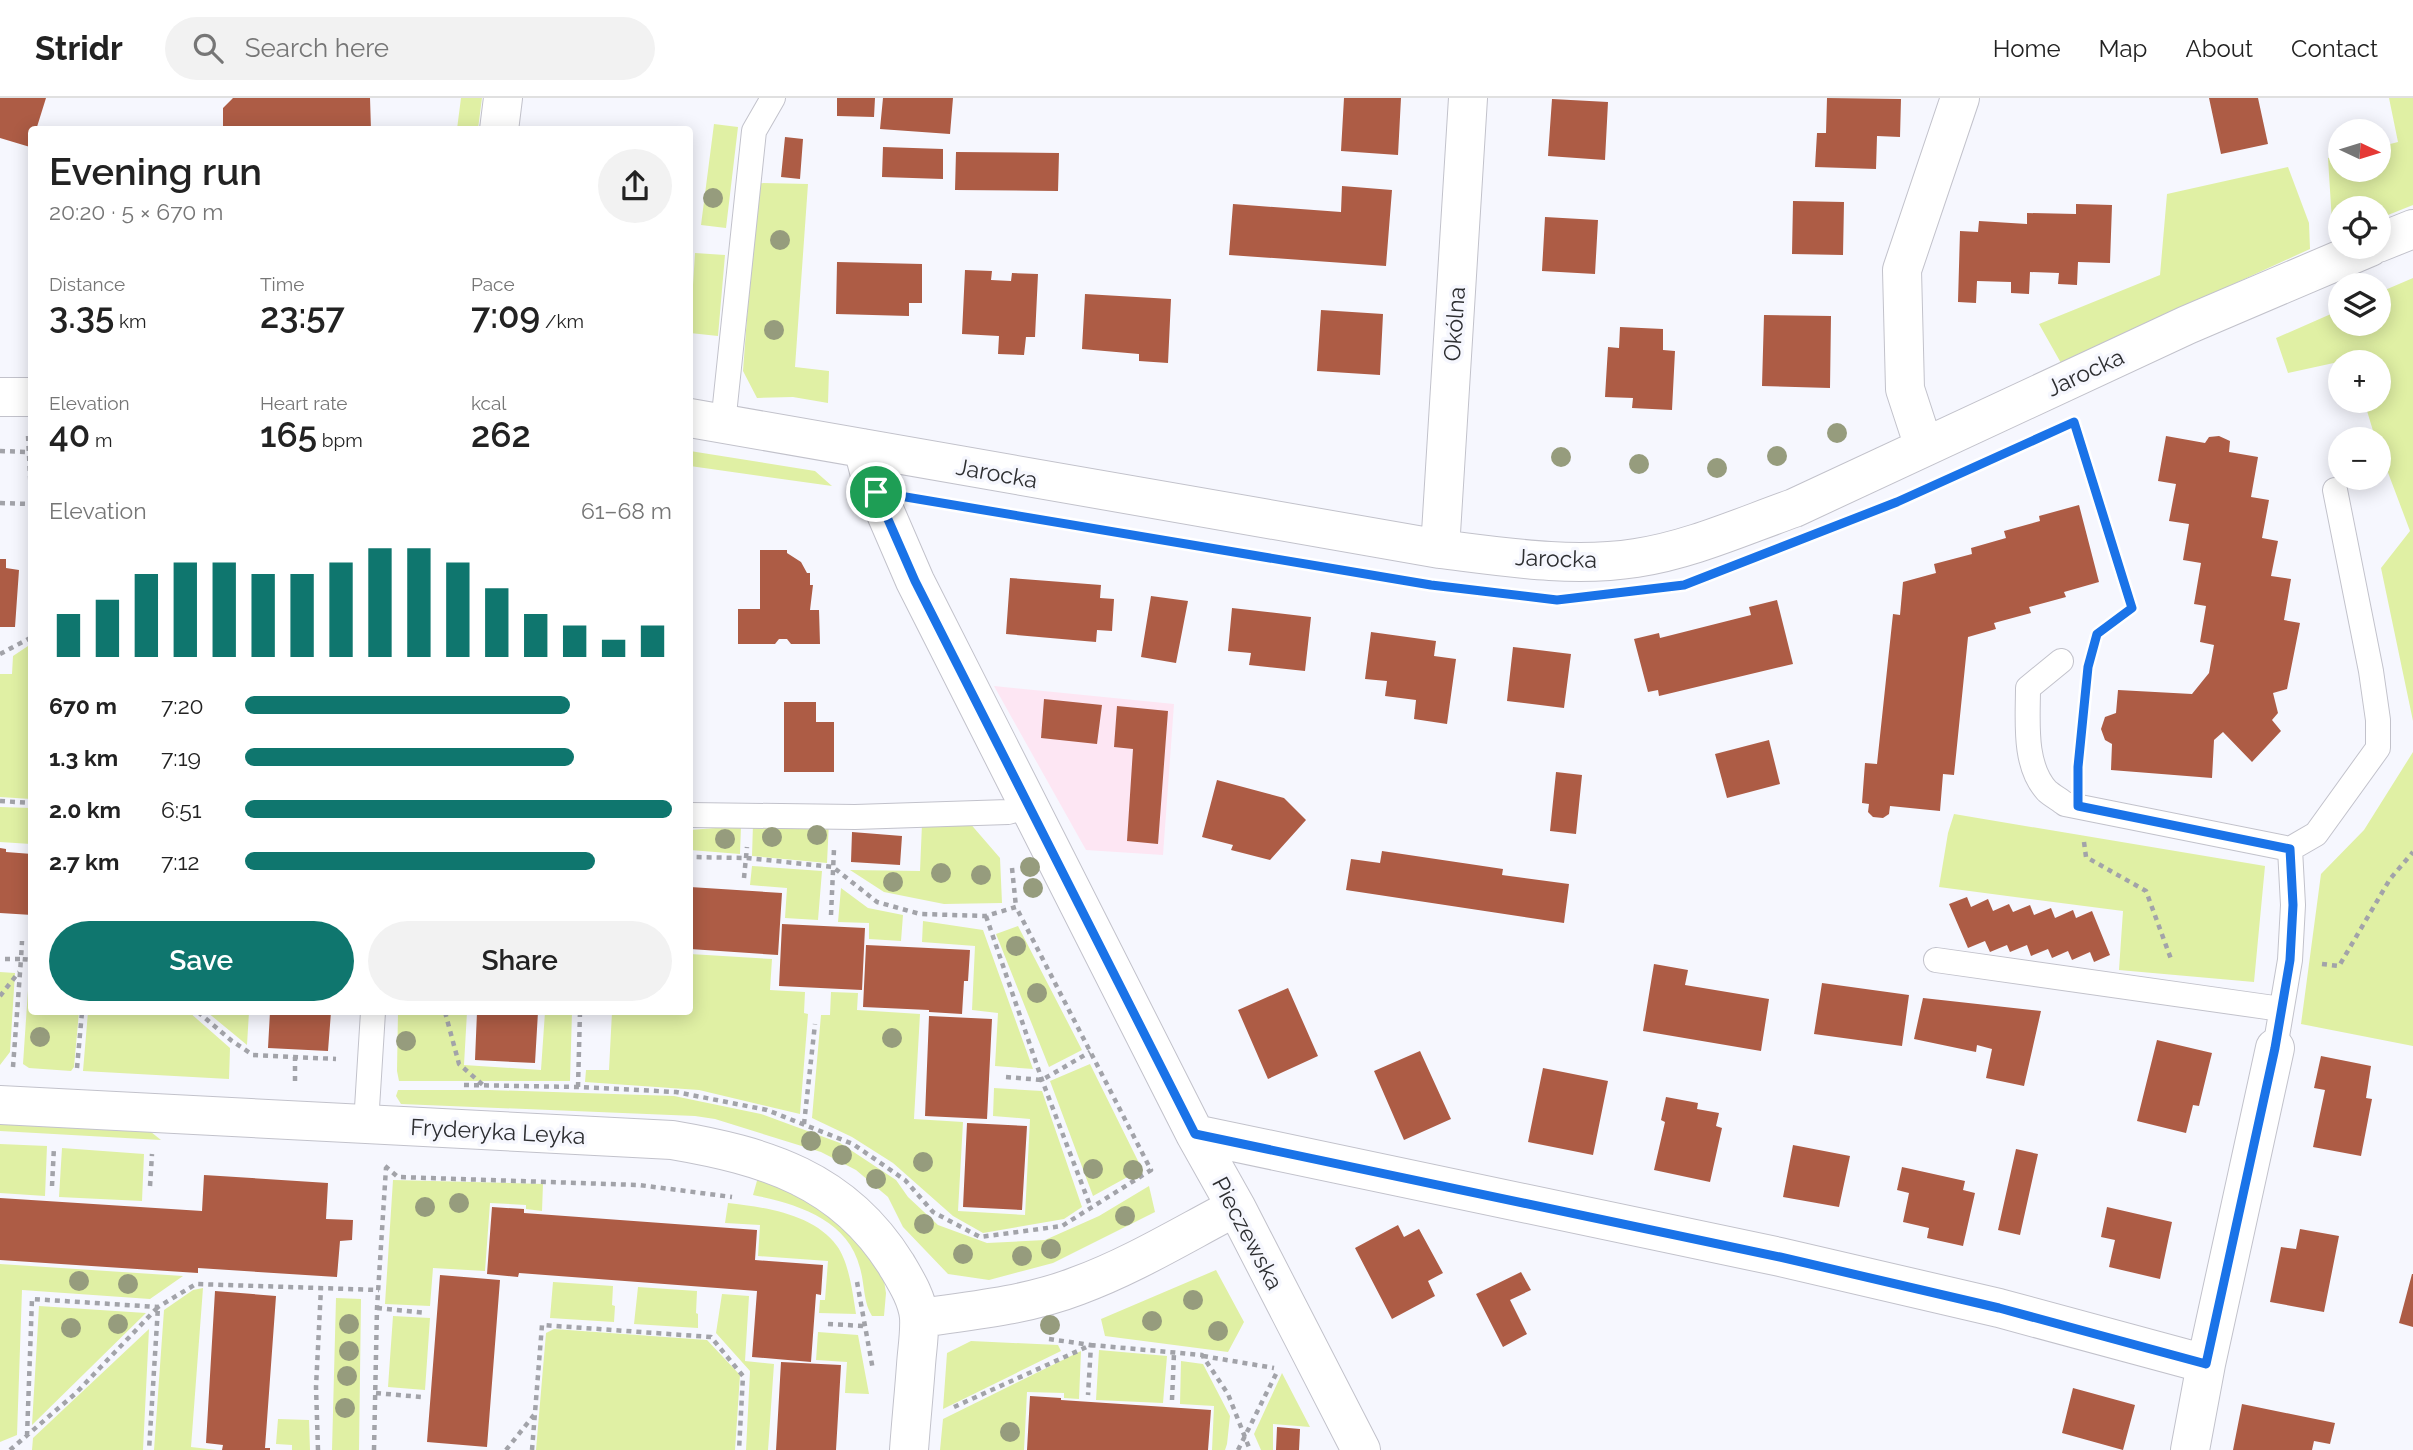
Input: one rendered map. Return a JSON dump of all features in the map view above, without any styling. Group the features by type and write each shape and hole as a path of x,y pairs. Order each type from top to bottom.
{"street":[{"path":"500,126 503,98"},
{"name":"Okólna","path":"1440,549 1468,98"},
{"path":"1924,447 1905,389 1902,270 1960,98"},
{"path":"2391,238 2413,229"},
{"name":"Jarocka","path":"706,421 1440,549 1543,562 1636,558 1735,529 1794,508 2187,325 2343,259"},
{"path":"0,397 28,397"},
{"name":"Pieczewska","path":"863,448 871,479 915,581 1195,1134 1361,1450"},
{"path":"2190,1450 2206,1364 2275,1048"},
{"name":"Fryderyka Leyka","path":"6,1089 366,1124 672,1140 727,1149 778,1166 810,1180 849,1208 887,1249 916,1300 919,1318 909,1450"},
{"path":"1195,1134 1780,1257 1999,1308 2206,1364"},
{"path":"919,1318 997,1307 1076,1287 1236,1208"}],"lane":[{"path":"706,421 754,131 773,98"},
{"path":"2061,661 2028,688 2028,732 2033,767 2046,790 2066,804 2290,849 2316,834 2378,748 2378,720 2371,671 2335,490"},
{"path":"693,815 855,817 1008,812 1028,807"},
{"path":"2275,1048 2290,960 2293,905 2290,849"},
{"path":"1936,960 2281,1009"},
{"path":"366,1124 373,1015"}],"path":[{"path":"2085,417 2074,422 2132,608 2097,634 2091,656"},
{"path":"0,451 27,452 28,465"},
{"path":"0,503 28,504"},
{"path":"0,654 28,639"},
{"path":"2087,680 2078,767 2078,806 2086,857 2146,891 2169,951 2181,995"},
{"path":"0,801 28,803"},
{"path":"2290,960 2339,966 2390,879 2413,852"},
{"path":"458,1085 677,1092 767,1110 853,1144 905,1180 933,1212 980,1237 1062,1226 1151,1170 1016,907 986,916 920,914 877,902 833,867 747,858 693,857"},
{"path":"744,878 747,858"},
{"path":"831,915 833,867"},
{"path":"986,916 1042,1080 1091,1208"},
{"path":"6,1089 22,941"},
{"path":"5,959 28,960"},
{"path":"0,996 20,971"},
{"path":"76,1076 82,1015"},
{"path":"202,1015 253,1055 334,1060 345,1054"},
{"path":"446,1015 459,1064 484,1085"},
{"path":"578,1087 580,1015"},
{"path":"803,1124 815,1024"},
{"path":"1006,1077 1042,1080 1090,1052"},
{"path":"295,1057 295,1087"},
{"path":"52,1186 55,1139"},
{"path":"150,1186 152,1146"},
{"path":"372,1165 386,1166 398,1177 639,1185 745,1199"},
{"path":"374,1450 377,1308 386,1166"},
{"path":"855,1274 873,1373"},
{"path":"10,1450 76,1393 158,1307 196,1284 379,1290"},
{"path":"318,1450 316,1387 321,1288"},
{"path":"27,1436 32,1299 158,1307"},
{"path":"149,1450 158,1307"},
{"path":"377,1308 426,1313"},
{"path":"828,1324 864,1326"},
{"path":"532,1450 542,1325 711,1337 743,1376 739,1450"},
{"path":"1088,1395 1091,1345"},
{"path":"951,1408 1091,1345 1202,1355 1278,1368 1238,1450"},
{"path":"1172,1400 1174,1353"},
{"path":"1202,1355 1228,1394 1250,1450"},
{"path":"376,1393 421,1397"},
{"path":"506,1450 535,1413"}],"shaded area":[{"path":"994,686 1174,704 1163,855 1086,850"}],"green space":[{"path":"461,98 482,98 478,126 457,126"},
{"path":"2389,98 2413,98 2413,205 2391,214 2391,196 2330,196 2330,182 2391,182 2391,144 2398,142"},
{"path":"714,124 738,127 726,228 701,225"},
{"path":"2288,167 2309,223 2310,249 2061,363 2039,324 2160,275 2167,194"},
{"path":"757,183 808,184 795,367 829,371 828,403 793,397 757,398 743,371"},
{"path":"695,253 725,255 718,336 693,333"},
{"path":"2413,278 2413,721 2381,568 2410,531 2391,481 2391,427 2372,427 2368,413 2391,413 2391,350 2328,350 2328,364 2288,373 2276,338 2328,315 2328,336 2391,336 2391,287"},
{"path":"693,451 815,471 832,486 693,466"},
{"path":"28,646 28,799 0,797 0,674 12,674 13,656"},
{"path":"2413,752 2413,1046 2301,1024 2321,874 2364,830"},
{"path":"0,807 28,808 28,844 0,842"},
{"path":"1954,814 2265,866 2254,982 2119,970 2123,911 1939,887"},
{"path":"829,821 827,863 752,856 753,824"},
{"path":"968,821 1000,858 1002,903 944,904 884,892 850,870 920,871 922,824"},
{"path":"741,826 740,854 693,850 693,830"},
{"path":"752,866 822,871 818,920 785,918 787,888 750,885"},
{"path":"841,888 868,908 903,915 901,941 869,939 869,923 838,922"},
{"path":"923,921 983,930 1033,1069 995,1066 998,1013 972,1010 975,946 922,942"},
{"path":"1018,926 1082,1050 1049,1067 996,934"},
{"path":"693,954 772,959 770,990 805,992 804,1013 808,1014 800,1114 699,1090 585,1082 586,1070 609,1070 612,1015 693,1015"},
{"path":"0,972 15,973 10,1052 0,1065"},
{"path":"28,990 28,1015 79,1015 74,1067 71,1071 29,1068 23,1064"},
{"path":"831,992 858,993 857,1010 920,1014 914,1119 963,1122 958,1211 1025,1215 1030,1119 993,1116 994,1088 1042,1091 1082,1207 1064,1219 983,1233 953,1216 893,1163 852,1137 812,1118 821,1015 830,1015"},
{"path":"88,1015 192,1015 230,1048 229,1079 83,1071"},
{"path":"211,1015 249,1015 247,1045"},
{"path":"398,1015 467,1015 464,1065 541,1070 545,1015 572,1015 570,1081 399,1081"},
{"path":"1090,1064 1142,1169 1093,1196 1050,1081"},
{"path":"398,1090 674,1096 761,1114 840,1143 896,1180 908,1197 938,1225 987,1243 1045,1240 1099,1216 1149,1186 1155,1212 1053,1263 989,1280 948,1274 903,1227 888,1197 856,1170 821,1152 715,1119 695,1116 401,1104 396,1096"},
{"path":"0,1123 151,1132 161,1140 0,1131"},
{"path":"0,1144 47,1146 45,1196 0,1193"},
{"path":"62,1148 144,1154 142,1201 59,1197"},
{"path":"760,1170 810,1191 882,1268 886,1293 884,1316 872,1316 854,1251 844,1237 818,1216 803,1209 753,1195"},
{"path":"393,1180 543,1184 542,1211 526,1209 526,1205 490,1203 485,1271 433,1268 430,1306 385,1304"},
{"path":"728,1203 787,1214 802,1219 827,1235 845,1261 856,1314 819,1313 820,1300 825,1300 828,1261 758,1256 760,1225 725,1223"},
{"path":"0,1264 183,1276 150,1299 22,1290 17,1435 0,1442"},
{"path":"1216,1270 1244,1322 1228,1352 1105,1336 1101,1319"},
{"path":"553,1282 613,1286 614,1322 550,1318"},
{"path":"638,1287 697,1291 698,1328 634,1324"},
{"path":"203,1288 191,1447 217,1450 154,1450 164,1310 193,1290"},
{"path":"722,1294 749,1296 745,1361 774,1364 768,1450 746,1450 750,1371 716,1333"},
{"path":"336,1298 361,1299 359,1450 332,1450"},
{"path":"39,1306 146,1313 32,1425"},
{"path":"393,1316 430,1318 425,1390 388,1387"},
{"path":"149,1329 143,1450 32,1450 33,1438"},
{"path":"554,1329 707,1340 740,1375 735,1450 536,1450 546,1333"},
{"path":"818,1332 858,1335 869,1394 845,1393 847,1362 816,1360"},
{"path":"971,1341 1058,1345 1061,1351 943,1409 947,1353"},
{"path":"1099,1350 1167,1356 1163,1403 1096,1400"},
{"path":"1081,1351 1079,1399 1064,1398 1064,1393 1027,1392 1024,1450 940,1450 943,1419"},
{"path":"1181,1361 1203,1364 1230,1416 1225,1450 1212,1450 1214,1406 1180,1404"},
{"path":"1282,1373 1310,1427 1273,1424 1273,1450 1261,1450 1254,1434"},
{"path":"278,1419 309,1420 310,1450 292,1450 292,1445 276,1444"}],"building":[{"path":"0,98 46,98 37,126 28,126 28,146 0,138"},
{"path":"233,98 370,98 371,126 223,126 223,108"},
{"path":"837,98 875,98 874,117 837,116"},
{"path":"883,98 953,98 950,134 880,129"},
{"path":"1344,98 1401,98 1398,155 1341,151"},
{"path":"1827,98 1901,99 1900,137 1877,136 1876,169 1815,167 1817,133 1826,133"},
{"path":"2209,98 2258,98 2268,144 2221,154"},
{"path":"1552,99 1608,102 1605,160 1548,156"},
{"path":"785,137 803,139 800,179 781,177"},
{"path":"883,147 943,149 943,179 882,177"},
{"path":"956,152 1059,153 1058,191 955,190"},
{"path":"1342,186 1392,190 1386,266 1229,255 1233,204 1341,212"},
{"path":"1793,201 1844,202 1843,255 1792,254"},
{"path":"2076,204 2112,205 2110,263 2078,262 2077,285 2058,284 2059,273 2030,272 2029,294 2011,293 2011,282 1977,281 1976,303 1958,302 1960,231 1978,232 1979,221 2027,224 2027,213 2076,214"},
{"path":"1545,217 1598,220 1595,274 1542,271"},
{"path":"837,262 922,264 922,303 909,303 909,316 836,314"},
{"path":"965,270 992,271 991,280 1011,281 1012,273 1038,274 1035,337 1026,337 1024,355 998,354 999,336 962,334"},
{"path":"1085,294 1171,299 1168,363 1139,361 1139,354 1082,349"},
{"path":"1321,310 1383,314 1380,375 1317,371"},
{"path":"1764,315 1831,316 1830,388 1762,386"},
{"path":"1620,327 1663,329 1663,350 1675,351 1672,410 1632,408 1633,398 1605,397 1608,347 1619,348"},
{"path":"2166,436 2205,443 2209,437 2219,436 2230,441 2229,452 2258,457 2251,497 2269,500 2262,538 2278,541 2271,576 2291,579 2284,620 2300,623 2287,689 2273,693 2278,713 2272,720 2281,731 2252,762 2223,732 2214,740 2212,778 2111,770 2112,744 2105,740 2101,729 2105,717 2116,713 2118,690 2192,694 2209,673 2214,645 2200,642 2206,606 2194,604 2201,563 2183,560 2189,524 2169,521 2176,484 2158,481"},
{"path":"2079,505 2099,582 2064,592 2066,597 2029,607 2031,613 1994,623 1996,629 1968,637 1954,775 1943,774 1940,811 1890,806 1889,814 1883,818 1873,817 1868,812 1869,804 1862,803 1865,763 1877,764 1893,614 1900,615 1903,582 1936,573 1934,564 1972,554 1971,548 2006,538 2004,531 2040,521 2039,516"},
{"path":"760,550 787,550 787,553 801,562 807,573 810,573 810,585 813,585 810,610 819,610 820,644 791,644 787,639 779,639 775,644 738,644 738,609 760,609"},
{"path":"0,559 6,559 6,568 19,570 15,627 0,627"},
{"path":"1010,578 1101,585 1100,598 1114,599 1112,631 1097,630 1096,642 1006,634"},
{"path":"1151,596 1188,601 1176,663 1141,657"},
{"path":"1777,600 1793,664 1659,696 1658,690 1648,692 1634,639 1659,633 1660,638 1751,615 1749,607"},
{"path":"1232,608 1311,617 1305,671 1249,665 1251,653 1228,651"},
{"path":"1371,632 1436,641 1434,656 1456,659 1447,724 1414,719 1416,700 1385,696 1387,681 1365,679"},
{"path":"1513,647 1571,654 1564,708 1507,701"},
{"path":"1044,699 1102,705 1097,744 1041,738"},
{"path":"784,702 816,702 816,722 834,722 834,772 784,772"},
{"path":"1117,706 1168,711 1158,844 1127,841 1133,749 1114,747"},
{"path":"1769,740 1780,784 1727,798 1715,754"},
{"path":"1556,772 1582,775 1576,834 1550,831"},
{"path":"1217,780 1284,798 1306,820 1270,860 1231,850 1233,845 1202,837"},
{"path":"852,832 902,836 900,865 851,862"},
{"path":"0,848 6,849 6,852 28,854 28,915 0,913"},
{"path":"1382,851 1503,869 1502,875 1569,884 1564,923 1346,890 1351,859 1380,863"},
{"path":"693,887 782,893 778,955 693,949"},
{"path":"1967,897 1971,907 1988,899 1993,911 2009,904 2013,912 2030,905 2034,915 2051,908 2055,918 2073,910 2076,918 2092,911 2110,955 2094,962 2090,952 2072,960 2068,951 2052,958 2048,949 2031,956 2027,945 2010,952 2007,945 1990,952 1985,941 1968,948 1949,904"},
{"path":"782,924 865,928 862,990 779,986"},
{"path":"866,945 970,950 968,981 964,981 962,1014 863,1007"},
{"path":"1654,964 1688,970 1685,985 1769,999 1761,1051 1643,1031"},
{"path":"1822,983 1909,995 1902,1046 1814,1034"},
{"path":"1288,988 1318,1056 1268,1079 1238,1010"},
{"path":"1923,998 2041,1011 2024,1086 1986,1078 1992,1049 1977,1045 1976,1052 1914,1039"},
{"path":"270,1015 331,1015 328,1051 268,1048"},
{"path":"477,1015 538,1015 535,1063 475,1060"},
{"path":"929,1016 992,1019 987,1119 925,1116"},
{"path":"2157,1040 2212,1053 2199,1106 2193,1105 2186,1133 2137,1121"},
{"path":"1420,1051 1451,1119 1404,1140 1374,1071"},
{"path":"2321,1056 2371,1066 2366,1098 2372,1099 2361,1156 2313,1147 2325,1090 2314,1088"},
{"path":"1543,1068 1608,1081 1593,1155 1528,1142"},
{"path":"1666,1097 1698,1103 1697,1109 1719,1113 1716,1126 1722,1128 1710,1182 1654,1170 1665,1122 1661,1120"},
{"path":"967,1123 1027,1126 1022,1210 963,1207"},
{"path":"1793,1145 1850,1156 1839,1207 1783,1197"},
{"path":"2016,1149 2038,1154 2020,1235 1998,1230"},
{"path":"1902,1167 1965,1181 1963,1190 1975,1193 1963,1246 1927,1238 1929,1228 1903,1222 1909,1193 1897,1190"},
{"path":"204,1175 328,1183 326,1219 353,1220 352,1240 340,1241 337,1277 198,1268 198,1273 0,1260 0,1198 202,1211"},
{"path":"492,1207 524,1209 524,1213 757,1230 755,1260 823,1265 821,1295 816,1294 811,1362 752,1357 757,1291 519,1273 518,1277 487,1274"},
{"path":"2107,1207 2172,1222 2160,1279 2109,1267 2115,1240 2101,1237"},
{"path":"1398,1225 1404,1237 1419,1229 1443,1273 1428,1281 1435,1296 1392,1319 1355,1248"},
{"path":"2300,1229 2339,1236 2324,1312 2270,1302 2281,1247 2296,1249"},
{"path":"1521,1272 1531,1290 1510,1300 1527,1334 1503,1347 1476,1294"},
{"path":"2413,1274 2413,1327 2399,1323"},
{"path":"440,1275 500,1280 487,1447 427,1442"},
{"path":"215,1291 276,1296 265,1448 270,1450 222,1450 223,1445 206,1443"},
{"path":"781,1362 841,1365 836,1450 776,1450"},
{"path":"2073,1388 2135,1405 2123,1450 2062,1433"},
{"path":"1030,1396 1211,1410 1208,1450 1027,1450"},
{"path":"2242,1404 2335,1423 2330,1444 2314,1441 2312,1450 2233,1450"},
{"path":"1277,1427 1300,1429 1299,1450 1276,1450"}],"route":[{"path":"2074,422 2132,608 2097,634 2088,667 2078,767 2078,806 2290,849 2293,905 2290,960 2275,1048 2206,1364 1999,1308 1780,1257 1195,1134 915,581 876,492 1431,585 1557,600 1684,585 1897,502 2074,422"}]}
